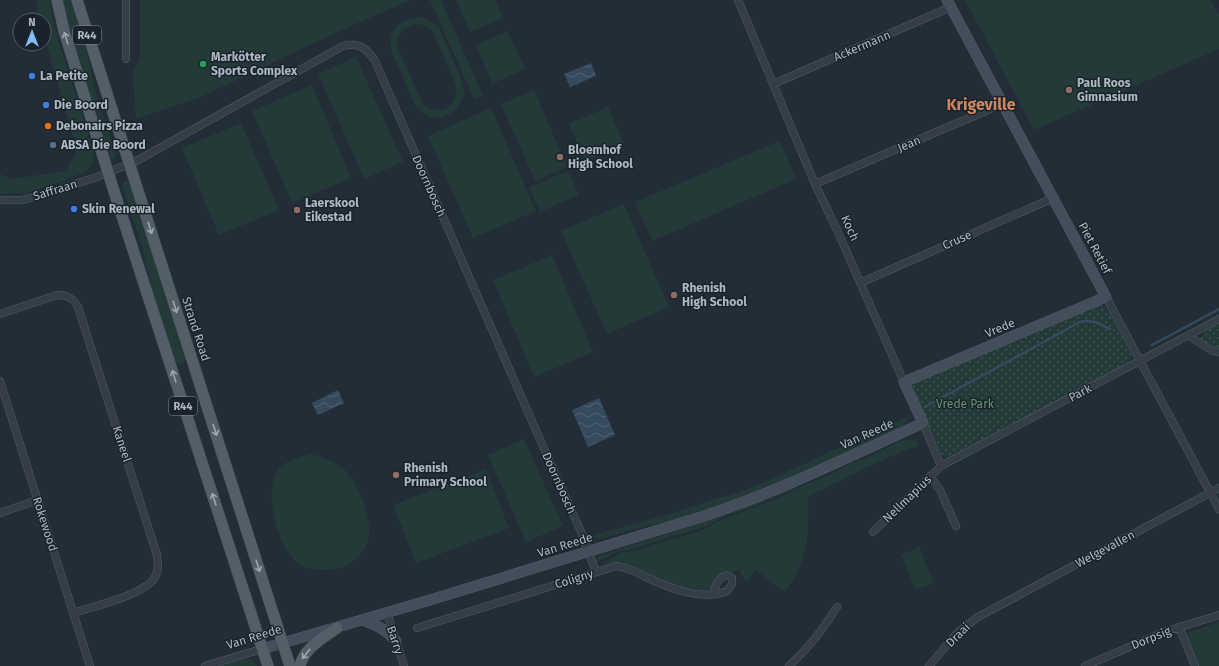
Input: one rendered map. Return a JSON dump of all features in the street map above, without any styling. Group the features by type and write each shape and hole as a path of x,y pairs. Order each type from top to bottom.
{"main road":[{"name":"R44","path":"57,0 64,31 108,173 268,666"},
{"name":"Strand Road","path":"77,0 128,164 290,666"},
{"path":"300,666 301,659 305,653 337,628"}],"street":[{"path":"126,0 126,59"},
{"name":"Koch","path":"738,0 816,184 923,423 940,466"},
{"name":"Ackermann","path":"773,84 949,4"},
{"name":"Piet Retief","path":"949,4 1219,509"},
{"name":"Doornbosch","path":"108,173 128,164 344,46 357,44 364,48 370,53 374,61 589,551 596,572"},
{"name":"Jean","path":"816,184 1002,104"},
{"name":"Saffraan","path":"0,200 22,200 108,173"},
{"name":"Cruse","path":"860,283 1053,198"},
{"name":"Kaneel","path":"0,314 57,295 69,296 75,301 158,555 158,568 155,576 143,588 73,613"},
{"name":"Vrede","path":"904,382 1106,297"},
{"name":"Park","path":"940,466 1219,319"},
{"path":"1189,336 1211,350 1219,352"},
{"name":"Rokewood","path":"0,381 90,666"},
{"name":"Van Reede","path":"205,666 283,642 387,613 734,506 779,488 923,423"},
{"name":"Nellmapius","path":"873,532 940,466"},
{"path":"930,476 940,490 956,526"},
{"name":"Welgevallen","path":"991,610 1219,488"},
{"path":"0,513 38,500"},
{"name":"Coligny","path":"417,628 610,568 623,567 678,591 693,594 713,594 722,593 731,588 732,578 725,575 719,580 713,594"},
{"path":"789,666 828,622 837,607"},
{"name":"Draai","path":"930,666 960,630 970,622 991,610"},
{"name":"Barry","path":"387,613 404,666"},
{"name":"Dorpsig","path":"1085,666 1179,627 1219,615"},
{"path":"362,620 383,628 396,641"},
{"path":"1179,627 1195,666"}],"green space":[{"path":"36,0 49,0 52,12 38,12"},
{"path":"63,0 72,0 89,61 96,93 116,154 113,159 109,157 71,39"},
{"name":"Markötter Sports Complex","path":"140,0 411,0 337,32 201,97 136,119 133,71 140,58"},
{"path":"430,0 441,0 483,96 474,99"},
{"path":"456,0 495,0 503,18 470,32"},
{"name":"Paul Roos Gimnasium","path":"965,0 1211,0 1219,15 1219,49 1034,130"},
{"path":"52,14 56,32 94,153 94,159 87,171 68,178 67,180 26,193 0,194 0,174 11,179 65,171 76,154 76,137 73,137 49,52 52,52"},
{"path":"418,17 427,19 440,29 461,79 464,92 463,98 456,109 445,116 432,117 424,114 419,109 413,101 392,54 390,42 393,31 401,23","holes":["417,24 426,26 433,32 455,83 456,91 453,103 443,109 437,110 423,104 397,47 398,38 402,32 408,27"]},
{"path":"508,31 525,69 492,84 476,45"},
{"path":"356,57 403,162 364,179 318,74"},
{"path":"312,85 351,178 292,203 252,111"},
{"path":"534,90 567,167 535,181 501,104"},
{"path":"608,107 624,144 585,161 569,124"},
{"path":"491,108 536,211 473,238 428,136"},
{"path":"241,123 279,210 219,235 182,148"},
{"path":"780,141 796,179 652,241 635,202"},
{"path":"568,171 579,195 540,212 529,187"},
{"path":"127,181 134,193 184,353 185,361 183,365 177,363 172,357 153,294 142,247 123,188 122,183"},
{"path":"624,204 669,307 607,334 561,231"},
{"path":"552,255 593,352 534,377 493,280"},
{"name":"Vrede Park","path":"1100,305 1104,306 1111,315 1132,356 1127,364 948,459 941,454 912,390 913,384 921,379"},
{"path":"1219,323 1219,350 1205,344 1201,338 1203,332"},
{"path":"909,416 908,420 903,426 782,483 745,498 686,517 600,539 591,536 751,488"},
{"path":"524,439 563,526 526,542 488,455"},
{"path":"901,440 916,440 920,445 882,460 810,496 808,500 808,525 805,549 798,571 784,592 756,570 747,581 743,578 740,570 724,573 712,588 702,590 692,589 667,582 625,563 616,562 601,565 620,553 634,551 706,529 720,520 790,493 851,463 870,457"},
{"path":"311,454 330,460 346,471 352,478 366,509 369,532 368,542 361,554 353,562 339,569 317,570 310,569 299,564 291,556 284,545 278,532 274,517 272,488 274,476 280,467 287,462"},
{"path":"486,469 509,528 416,563 393,505"},
{"path":"801,484 793,490 755,506 720,518 707,526 617,552 597,562 597,558 599,556 727,514"},
{"path":"919,547 934,583 916,590 901,555"},
{"path":"1219,622 1219,666 1196,666 1184,634"},
{"path":"248,658 254,661 257,666 218,666"}],"water":[{"path":"591,63 596,76 570,87 564,74"},
{"path":"338,390 344,403 318,415 312,403"},
{"path":"599,398 615,435 588,447 572,410"}],"waterway":[{"path":"1152,345 1219,309"},
{"path":"925,407 1080,322 1092,322 1110,329"}],"place":[{"name":"Markötter Sports Complex","path":"203,64"},
{"name":"La Petite","path":"32,76"},
{"name":"Paul Roos Gimnasium","path":"1069,90"},
{"name":"Die Boord","path":"46,105"},
{"name":"Debonairs Pizza","path":"48,126"},
{"name":"ABSA Die Boord","path":"53,145"},
{"name":"Bloemhof High School","path":"560,157"},
{"name":"Skin Renewal","path":"74,209"},
{"name":"Laerskool Eikestad","path":"297,210"},
{"name":"Rhenish High School","path":"674,295"},
{"name":"Rhenish Primary School","path":"396,475"}],"district":[{"name":"Krigeville","path":"981,104"}]}
